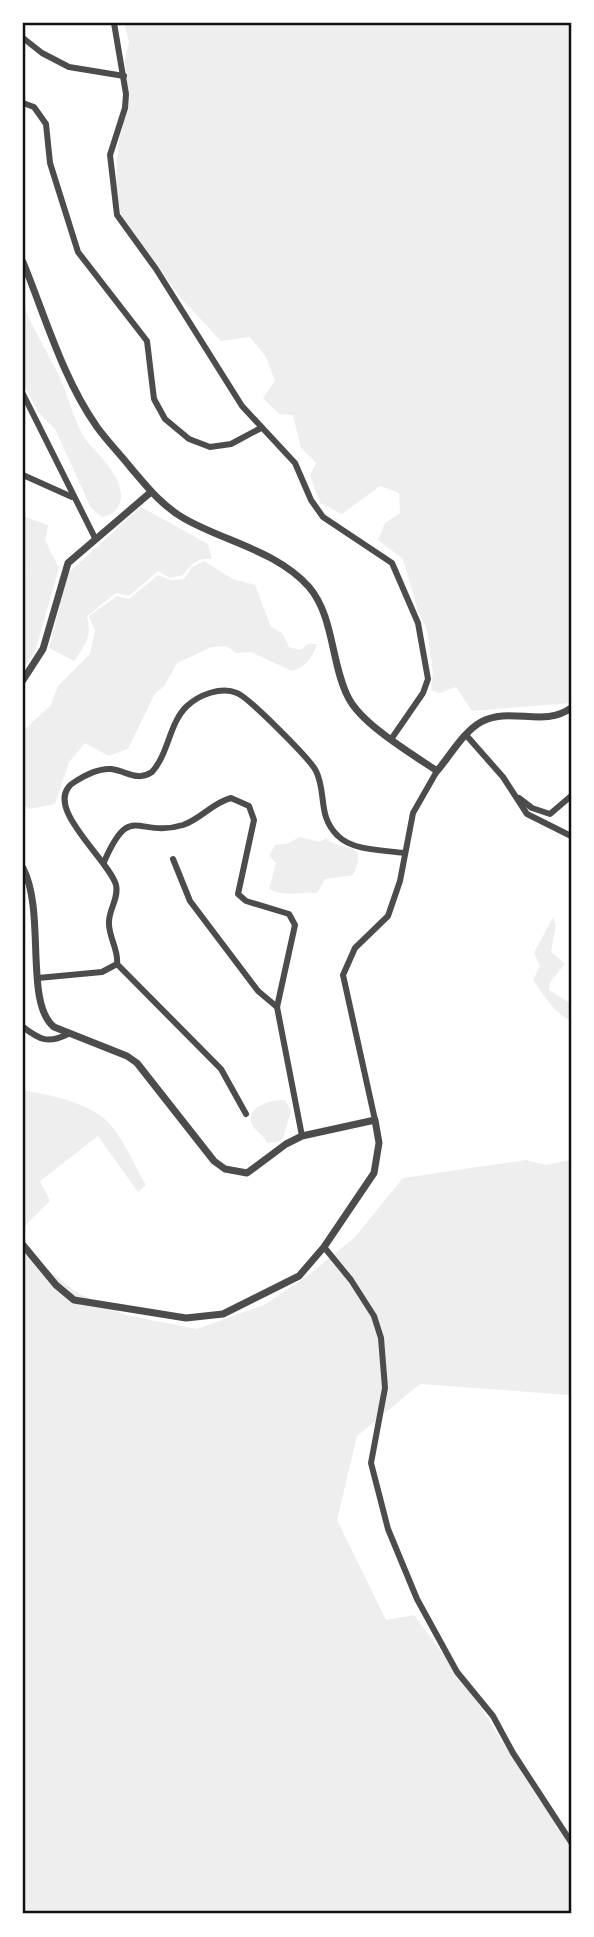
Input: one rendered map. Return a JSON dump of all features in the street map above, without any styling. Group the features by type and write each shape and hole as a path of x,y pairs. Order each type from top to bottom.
{"street":[{"path":"114,23 124,76 125,107 109,166 117,215 156,269 243,406 295,463 311,500 323,517 387,557 418,624 428,679 417,702 392,738"},
{"path":"23,38 42,54 69,67 124,76"},
{"path":"23,103 34,107 46,124 50,163 78,252 147,341 154,399 165,419 189,439 210,447 232,444 261,428"},
{"path":"23,262 80,399 97,426 151,492 184,518 261,553 299,576 313,591 322,612 349,700 364,718 437,771"},
{"path":"23,394 95,538"},
{"path":"23,475 74,497"},
{"path":"23,680 43,649 63,572 95,538 122,519 151,492"},
{"path":"246,1114 221,1069 117,964 109,919 117,890 104,862 64,809 63,801 70,785 106,769 135,777 147,775 156,767 181,713 187,706 207,694 228,691 245,698 315,768 322,807 338,836 350,844 404,853"},
{"path":"23,1245 56,1285 74,1300 186,1318 223,1314 299,1276 324,1247 374,1173 379,1143 343,975 355,948 388,916 400,881 413,813 437,771 466,735 481,722 510,714 551,717 571,708"},
{"path":"466,735 516,794 532,808 550,814 571,796"},
{"path":"516,794 527,814 571,836"},
{"path":"104,862 116,835 126,827 183,825 231,798 249,806 254,820 238,894 246,901 289,914 295,925 277,1007 302,1136"},
{"path":"173,859 190,901 258,992 277,1007"},
{"path":"23,868 33,892 38,1004 45,1020 68,1034 116,1051 137,1063 225,1170 247,1173 286,1144 302,1136 375,1120"},
{"path":"38,978 102,972 117,964"},
{"path":"23,1027 44,1041 55,1041 68,1034"},
{"path":"324,1247 351,1280 374,1316 382,1338 384,1388 371,1463 388,1529 417,1599 457,1672 494,1716 513,1753 571,1842"}],"shaded area":[{"path":"124,23 571,23 571,703 472,711 456,687 440,693 431,690 433,673 427,630 418,611 403,559 378,540 385,523 400,513 399,493 380,486 342,514 320,503 310,476 316,463 301,448 293,415 279,414 263,398 275,381 266,357 250,337 221,341 181,298 121,216 116,184 118,146 128,101 125,60 129,42"},
{"path":"23,304 61,381 80,430 118,483 121,501 110,515 102,517 91,508 55,429 38,412 23,383"},
{"path":"141,507 208,544 212,559 199,561 183,575 170,578 158,571 129,596 116,593 87,616 87,640 74,661 49,648 68,573"},
{"path":"23,516 48,525 45,540 59,568 35,652 23,669 23,575 26,568 23,563"},
{"path":"204,561 233,579 255,585 271,627 282,633 289,647 300,650 308,644 317,644 311,657 302,667 292,671 251,652 236,653 227,646 212,647 177,663 165,685 154,695 128,749 109,756 85,743 69,762 55,804 29,809 23,804 23,731 51,705 58,686 90,654 95,631 89,616 117,596 129,599 158,575 171,580 184,579 192,567"},
{"path":"300,837 320,842 326,838 334,844 354,850 358,853 358,862 353,875 325,879 317,893 287,894 269,889 276,863 269,856 275,845 286,844"},
{"path":"553,917 556,925 551,952 565,964 550,982 549,990 571,1004 571,1021 554,1008 533,980 540,966 534,953"},
{"path":"23,1090 73,1102 101,1116 121,1139 146,1185 138,1192 98,1136 40,1181 50,1201 23,1228"},
{"path":"285,1100 291,1111 283,1138 278,1142 267,1143 253,1126 252,1114 266,1103"},
{"path":"526,1160 546,1165 571,1160 571,1395 420,1384 357,1436 337,1520 386,1620 414,1615 467,1686 538,1798 571,1843 571,1914 23,1914 23,1249 76,1292 126,1315 197,1329 264,1305 306,1277 355,1237 403,1178"}]}
